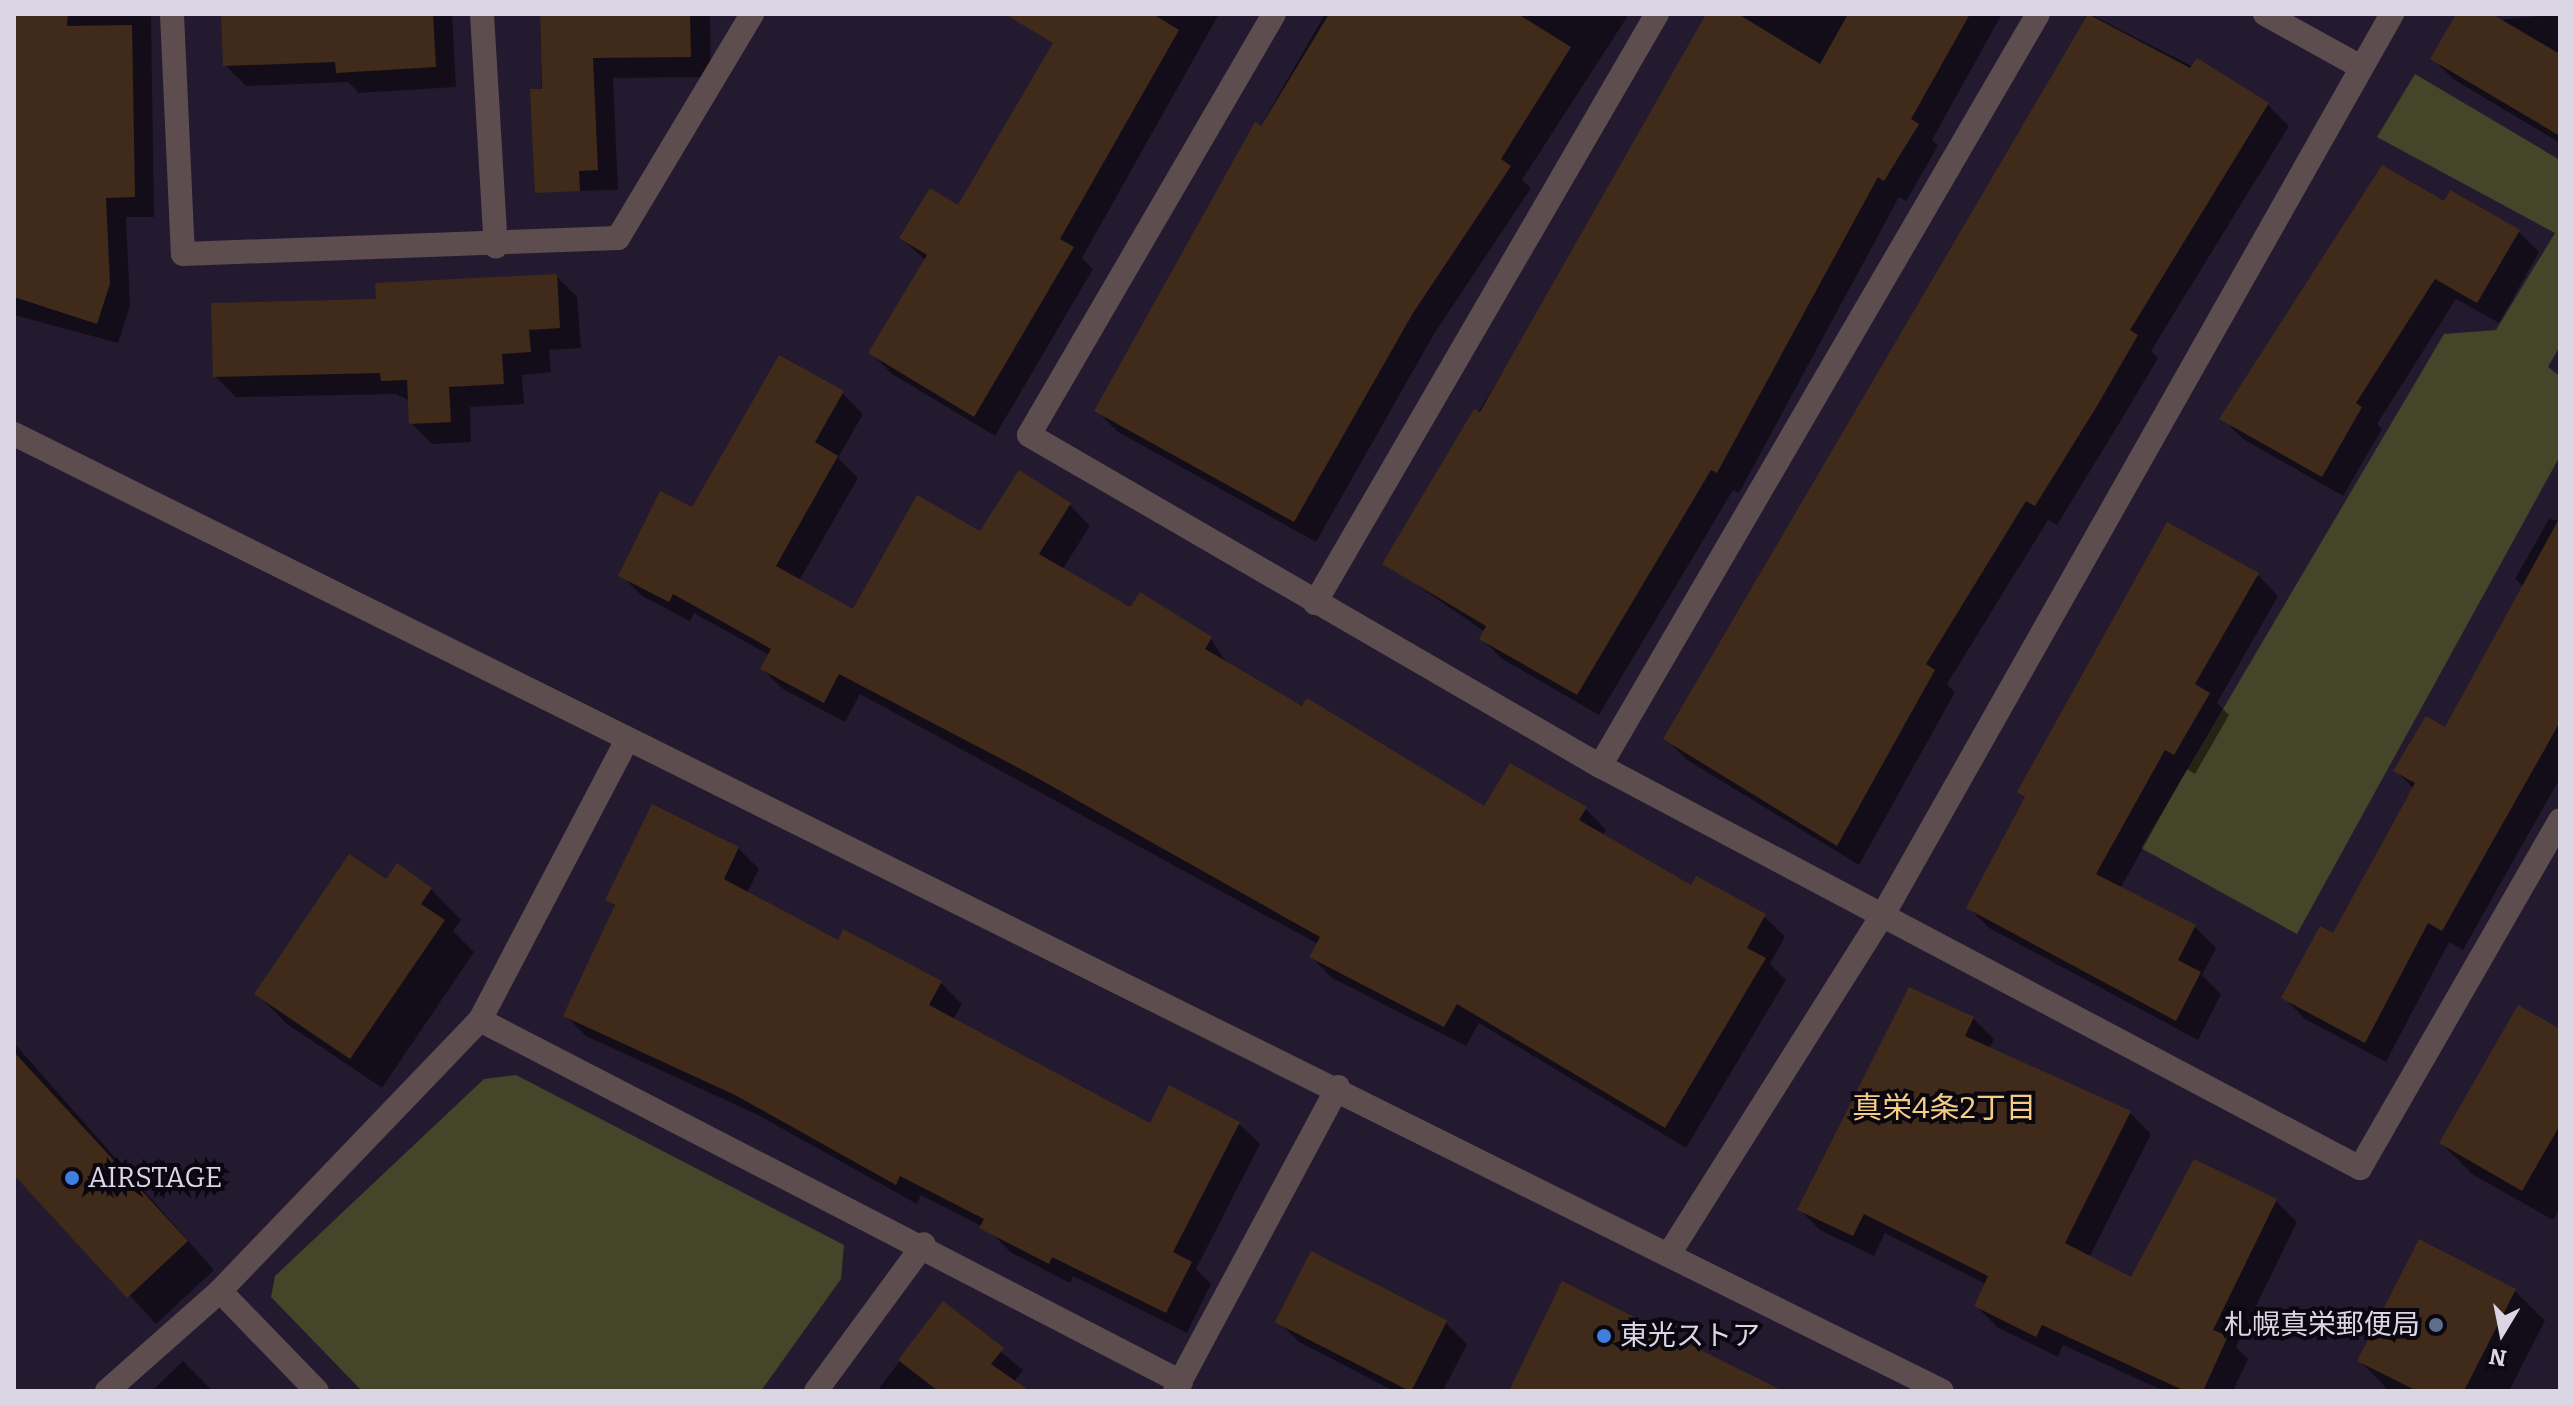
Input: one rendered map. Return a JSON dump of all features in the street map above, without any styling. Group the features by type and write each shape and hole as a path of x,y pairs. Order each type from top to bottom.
{"street":[{"path":"172,14 183,254 496,247 618,238 752,14"},
{"path":"482,14 496,247"},
{"path":"1274,14 1029,435 1600,766 1884,913 2360,1168 2560,820"},
{"path":"1315,603 1657,14"},
{"path":"1600,766 2038,14"},
{"path":"2265,14 2361,67"},
{"path":"1669,1254 1884,913 2392,14"},
{"path":"14,434 627,740 1338,1087 1942,1391"},
{"path":"107,1391 220,1291 480,1020 627,740"},
{"path":"480,1020 924,1244 1178,1386 1338,1087"},
{"path":"816,1391 924,1244"},
{"path":"220,1291 317,1391"}],"green space":[{"path":"2415,74 2560,160 2560,346 2548,367 2560,376 2560,456 2297,934 2141,848 2444,334 2496,330 2555,233 2377,137"},
{"path":"516,1075 844,1245 841,1279 761,1391 362,1391 271,1297 275,1276 484,1079"}],"building":[{"path":"14,14 68,14 67,26 132,25 135,197 106,198 110,284 97,324 14,297"},
{"path":"221,14 433,14 436,67 336,73 335,62 223,66"},
{"path":"540,14 690,14 691,57 593,58 598,170 579,171 580,191 535,193 530,89 542,89"},
{"path":"1005,14 1153,14 1179,30 1060,239 1074,247 974,417 868,353 927,255 899,238 930,188 958,205 1053,43"},
{"path":"1329,14 1518,14 1571,47 1501,159 1511,166 1413,313 1294,522 1094,411 1255,122 1261,126"},
{"path":"1706,14 1738,14 1820,64 1848,14 1970,14 1911,119 1919,124 1884,181 1878,177 1717,473 1711,470 1577,695 1479,639 1486,626 1382,564 1474,409 1480,412"},
{"path":"2088,14 2190,68 2197,58 2269,103 2130,330 2138,335 2097,406 2035,506 2026,501 1926,664 1935,670 1837,846 1663,739"},
{"path":"2456,14 2492,14 2560,54 2560,136 2430,59"},
{"path":"2382,165 2444,201 2450,190 2520,230 2477,303 2435,279 2356,403 2362,407 2322,477 2219,419"},
{"path":"557,274 560,328 529,330 531,352 502,354 504,384 449,387 451,422 409,424 407,380 381,381 380,373 213,377 211,303 376,299 375,283"},
{"path":"779,355 844,391 815,442 838,456 776,566 853,609 917,495 980,531 1019,470 1071,503 1039,554 1130,607 1140,592 1212,637 1205,649 1302,706 1307,698 1484,806 1510,763 1587,807 1579,820 1691,885 1696,876 1766,914 1747,948 1766,958 1665,1128 1457,1004 1444,1027 1309,957 1320,937 1032,775 839,674 824,703 760,669 771,649 673,594 669,602 618,576 660,491 692,507"},
{"path":"2560,517 2560,722 2442,931 2428,923 2365,1043 2281,998 2320,926 2333,933 2415,783 2393,771 2426,716 2445,727"},
{"path":"2167,522 2259,573 2195,684 2210,693 2174,755 2165,750 2096,874 2196,925 2178,960 2201,972 2176,1021 1966,908 2025,797 2017,792"},
{"path":"652,804 739,847 724,879 838,940 843,929 942,981 929,1005 1150,1123 1169,1085 1240,1122 1173,1252 1192,1262 1166,1313 1052,1257 1049,1264 979,1228 984,1219 900,1176 896,1185 735,1095 563,1016 615,905 605,900"},
{"path":"349,854 386,879 397,863 432,888 421,904 445,920 350,1059 254,994"},
{"path":"1909,987 1974,1017 1965,1036 2131,1111 2065,1243 2131,1277 2194,1159 2277,1199 2213,1330 2228,1336 2203,1391 2185,1391 2042,1325 2036,1337 1974,1306 1988,1276 1864,1214 1853,1236 1797,1210"},
{"path":"2518,1005 2560,1029 2560,1125 2522,1191 2439,1143"},
{"path":"14,1052 188,1241 127,1298 14,1175"},
{"name":"札幌真栄郵便局","path":"2419,1239 2516,1289 2464,1391 2417,1391 2357,1361"},
{"path":"1311,1251 1447,1320 1411,1391 1275,1322"},
{"name":"東光ストア","path":"1562,1281 1783,1391 1509,1391"},
{"path":"943,1301 1004,1348 991,1364 1030,1391 938,1391 898,1360"}],"place":[{"name":"AIRSTAGE","path":"72,1178"},
{"name":"札幌真栄郵便局","path":"2436,1325"},
{"name":"東光ストア","path":"1604,1336"}],"district":[{"name":"真栄4条2丁目","path":"1944,1108"}]}
